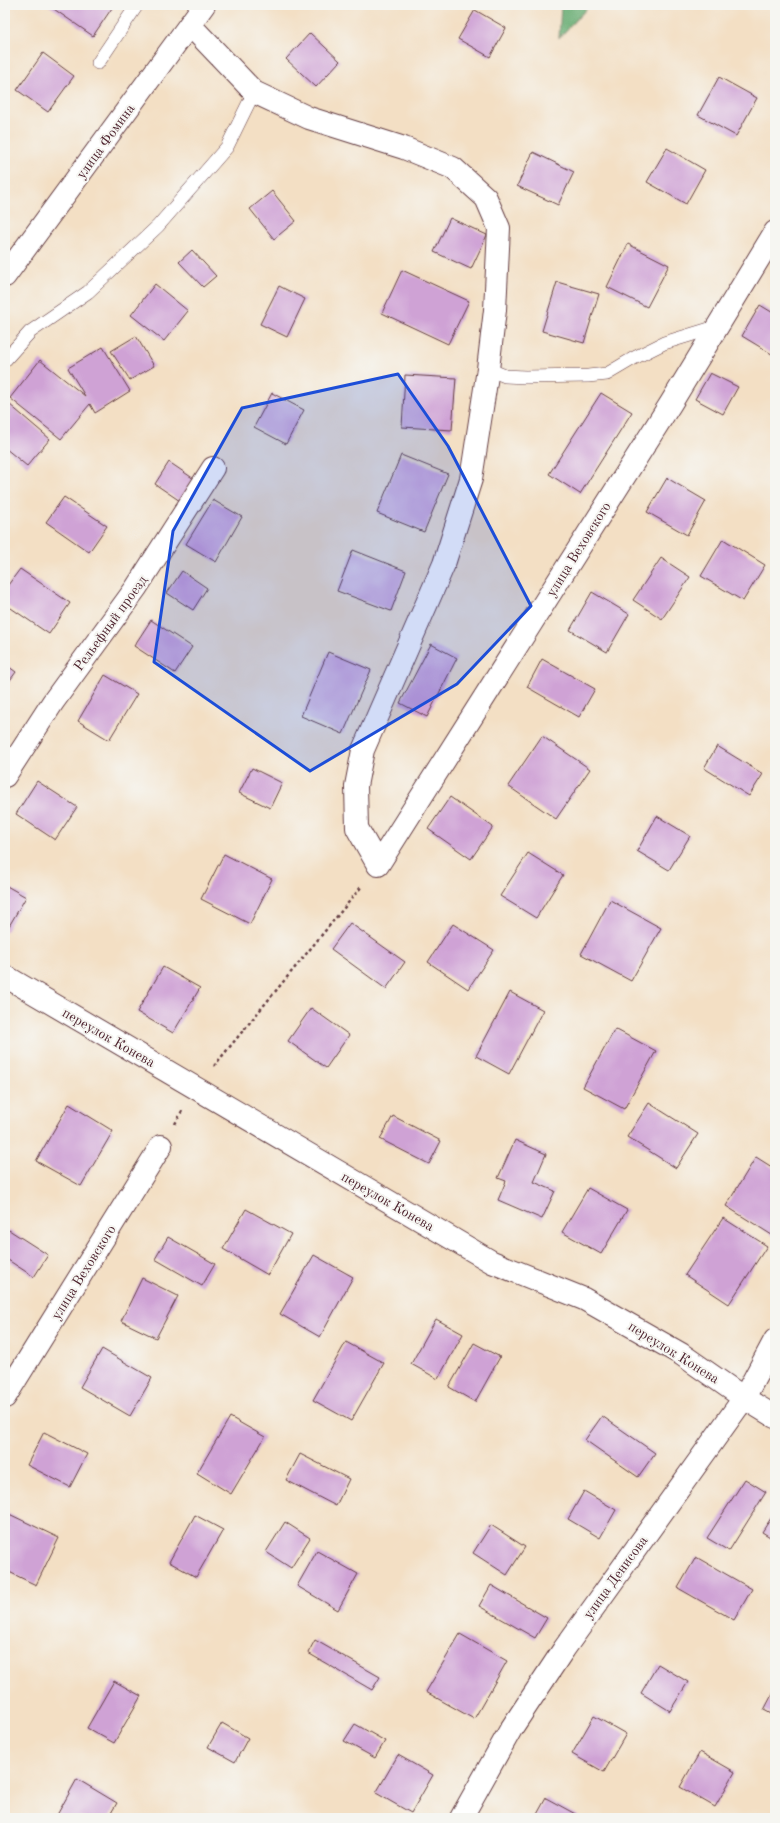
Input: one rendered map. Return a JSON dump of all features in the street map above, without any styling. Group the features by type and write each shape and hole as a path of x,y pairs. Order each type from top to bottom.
{"street":[{"name":"улица Фомина","path":"5,276 204,5"},
{"path":"190,25 254,92 309,118 404,148 453,168 486,198 499,228 498,271 488,369 471,479 444,564 363,750 356,786 357,828 378,865"},
{"name":"улица Веховского","path":"378,865 666,410 775,232"},
{"name":"Рельефный проезд","path":"5,776 53,702 136,588 213,468"},
{"name":"переулок Конева","path":"5,976 492,1262 584,1299 681,1354 744,1398 775,1417"},
{"name":"улица Веховского","path":"5,1397 161,1146"},
{"name":"улица Денисова","path":"461,1818 511,1729 564,1649 744,1398 775,1340"}],"lane":[{"path":"98,63 137,5"},
{"path":"5,360 30,332 88,292 158,226 227,147 254,92"},
{"path":"488,369 505,376 525,377 588,376 607,374 664,343 716,327"}],"path":[{"path":"161,1146 196,1088 378,865"}],"highlighted area":[{"path":"398,374 448,446 531,606 457,684 310,771 154,662 173,531 242,408"}],"green space":[{"path":"561,5 590,5 559,38"}],"building":[{"path":"48,5 114,5 93,36"},
{"path":"475,10 506,28 490,57 458,39"},
{"path":"310,33 340,61 316,87 286,59"},
{"path":"43,53 74,76 48,112 17,90"},
{"path":"719,77 757,98 736,136 698,115"},
{"path":"667,148 705,170 686,204 647,182"},
{"path":"533,152 574,172 558,205 517,186"},
{"path":"272,191 296,221 274,239 250,209"},
{"path":"450,218 487,235 471,269 434,252"},
{"path":"628,244 669,265 647,307 607,287"},
{"path":"192,250 216,276 203,287 179,262"},
{"path":"402,270 469,301 448,344 382,313"},
{"path":"557,282 599,294 584,343 542,331"},
{"path":"155,284 188,311 164,341 131,315"},
{"path":"279,286 305,299 287,337 260,324"},
{"path":"760,305 775,314 775,356 742,336"},
{"path":"136,336 154,366 130,380 111,351"},
{"path":"103,347 130,391 95,413 90,404 61,439 10,398 40,360 85,396 68,368"},
{"path":"710,373 738,387 723,414 695,399"},
{"path":"405,375 456,378 452,430 402,427"},
{"path":"272,393 304,410 286,444 254,427"},
{"path":"601,393 632,412 580,494 549,474"},
{"path":"9,404 50,439 27,466 5,448 5,408"},
{"path":"401,455 448,474 424,532 377,513"},
{"path":"169,462 194,479 180,501 155,484"},
{"path":"667,478 706,501 687,535 647,512"},
{"path":"64,497 107,526 89,552 46,522"},
{"path":"213,500 242,517 216,562 186,544"},
{"path":"723,539 765,565 743,601 701,576"},
{"path":"353,550 406,571 391,611 337,591"},
{"path":"661,558 690,577 662,619 633,600"},
{"path":"20,569 70,603 49,634 5,604 5,589"},
{"path":"182,571 207,588 193,610 167,593"},
{"path":"592,592 629,614 607,652 570,630"},
{"path":"151,620 192,647 175,673 134,646"},
{"path":"431,644 457,658 427,717 400,703"},
{"path":"328,652 371,670 343,734 301,716"},
{"path":"542,659 595,689 579,717 527,687"},
{"path":"5,664 16,672 5,687"},
{"path":"105,675 137,694 109,740 78,721"},
{"path":"542,736 590,769 556,819 508,786"},
{"path":"717,746 763,774 749,796 704,768"},
{"path":"252,768 282,783 270,808 239,793"},
{"path":"37,781 77,807 55,840 16,814"},
{"path":"450,797 493,827 471,859 428,829"},
{"path":"657,816 690,836 669,870 637,851"},
{"path":"528,853 563,875 536,918 500,896"},
{"path":"224,854 272,879 250,924 201,899"},
{"path":"5,885 26,897 5,933"},
{"path":"610,900 661,928 631,981 581,954"},
{"path":"350,923 405,962 386,989 331,949"},
{"path":"453,924 494,950 468,989 428,962"},
{"path":"163,967 200,988 173,1033 137,1012"},
{"path":"510,992 543,1010 509,1074 476,1056"},
{"path":"311,1008 349,1035 326,1068 288,1041"},
{"path":"615,1029 656,1051 624,1109 583,1087"},
{"path":"649,1103 698,1134 676,1168 627,1137"},
{"path":"69,1104 113,1131 81,1186 36,1161"},
{"path":"393,1116 441,1141 429,1164 380,1139"},
{"path":"515,1140 546,1154 534,1182 555,1191 542,1219 498,1200 506,1181 498,1178"},
{"path":"756,1157 775,1169 775,1237 726,1206"},
{"path":"588,1188 627,1210 601,1254 562,1232"},
{"path":"246,1209 291,1234 268,1275 223,1249"},
{"path":"723,1218 767,1246 729,1304 685,1275"},
{"path":"9,1230 48,1255 34,1277 5,1258 5,1236"},
{"path":"168,1237 215,1264 202,1286 155,1259"},
{"path":"314,1255 353,1277 320,1337 280,1314"},
{"path":"142,1278 178,1296 156,1338 121,1321"},
{"path":"436,1319 463,1334 438,1379 411,1364"},
{"path":"346,1342 384,1363 351,1421 313,1400"},
{"path":"474,1343 500,1357 475,1402 449,1387"},
{"path":"102,1349 152,1378 130,1416 80,1387"},
{"path":"602,1416 655,1453 638,1477 585,1440"},
{"path":"230,1417 265,1437 231,1494 197,1473"},
{"path":"44,1432 87,1454 70,1487 27,1465"},
{"path":"300,1454 349,1479 336,1506 286,1480"},
{"path":"745,1479 766,1492 729,1551 707,1538"},
{"path":"584,1491 616,1510 600,1538 568,1519"},
{"path":"5,1512 59,1538 36,1585 5,1570"},
{"path":"775,1512 775,1540 762,1532"},
{"path":"195,1515 223,1530 196,1577 169,1562"},
{"path":"285,1522 310,1538 291,1568 266,1552"},
{"path":"491,1525 525,1547 507,1575 473,1553"},
{"path":"317,1551 358,1574 338,1610 297,1586"},
{"path":"696,1557 752,1589 734,1620 678,1588"},
{"path":"491,1585 547,1618 535,1638 479,1606"},
{"path":"460,1634 507,1661 474,1719 426,1692"},
{"path":"315,1640 380,1677 372,1690 308,1653"},
{"path":"658,1664 688,1682 670,1711 641,1693"},
{"path":"114,1681 141,1696 114,1743 87,1728"},
{"path":"775,1689 775,1716 764,1710"},
{"path":"594,1716 626,1734 604,1772 572,1754"},
{"path":"222,1723 248,1738 235,1762 208,1747"},
{"path":"355,1724 385,1741 375,1758 344,1741"},
{"path":"700,1752 735,1772 715,1807 680,1787"},
{"path":"398,1755 433,1775 411,1813 376,1793"},
{"path":"77,1779 117,1803 108,1818 63,1818 57,1815"},
{"path":"546,1798 579,1816 578,1818 535,1818"}]}
